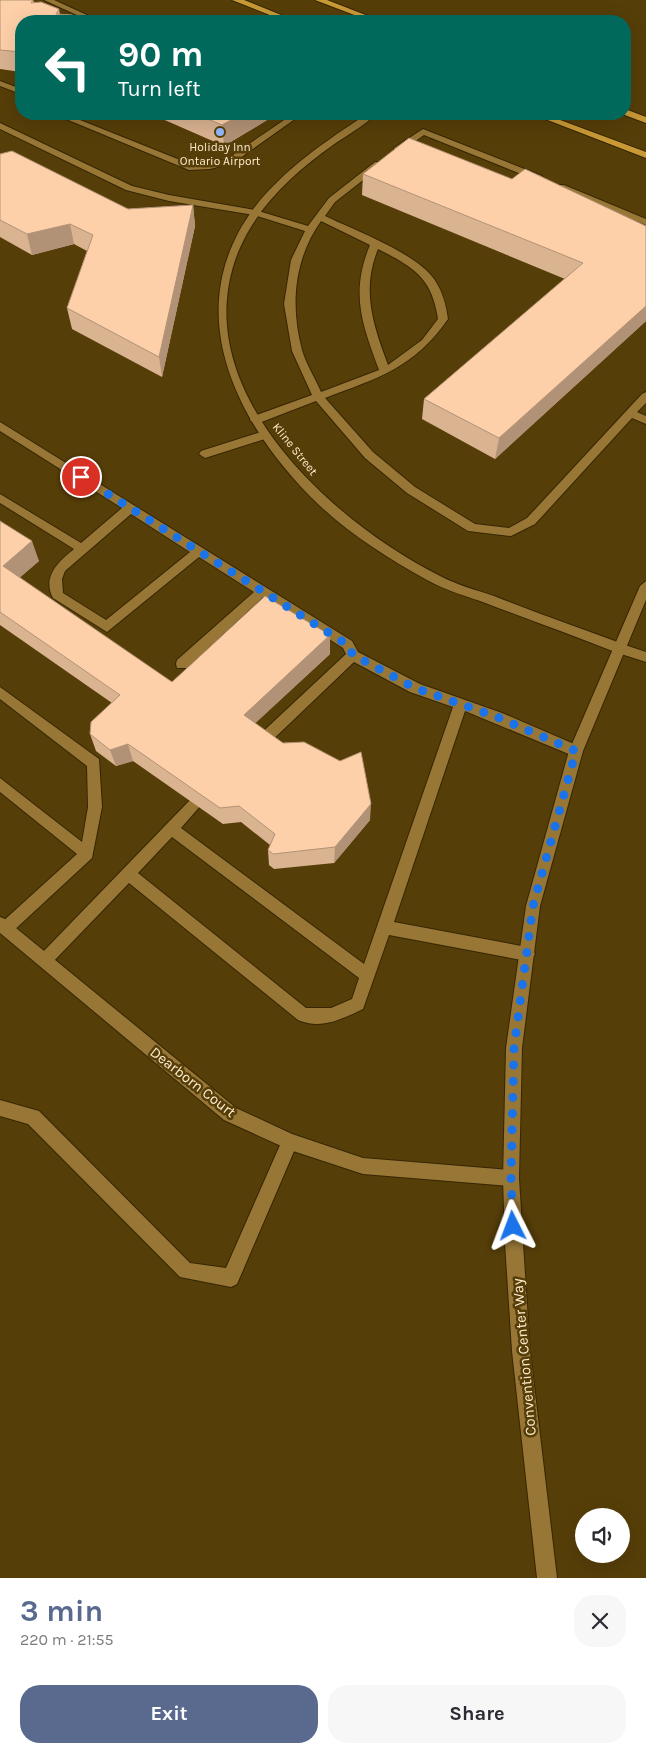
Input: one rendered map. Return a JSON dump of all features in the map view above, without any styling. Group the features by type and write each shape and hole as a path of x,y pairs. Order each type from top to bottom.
{"highway":[{"path":"236,0 276,15"},
{"path":"319,0 360,15"},
{"path":"631,114 646,120"},
{"path":"552,120 646,155"}],"street":[{"path":"48,0 82,15"},
{"path":"0,83 15,89"},
{"path":"73,120 189,167 210,166 230,160 289,120"},
{"name":"Kline Street","path":"363,120 302,163 273,190 255,213 237,244 224,280 221,320 228,360 243,400 264,435 294,472 324,503 388,552 434,579 619,648"},
{"path":"0,126 129,188 169,198 255,213 310,230"},
{"path":"646,222 422,132 332,200 310,230 296,260 289,304 297,350 318,397 370,455 411,490 472,528 511,532 531,521 646,396"},
{"path":"255,420 385,372 426,342 443,320 438,290 417,266 320,217"},
{"path":"375,244 362,283 365,313 385,372"},
{"path":"630,413 646,420"},
{"path":"0,426 348,645 353,655 415,688 461,704 576,751"},
{"path":"205,454 264,435"},
{"path":"0,498 82,549"},
{"path":"130,508 56,572 54,583 57,595 107,627 199,551"},
{"name":"Convention Center Way","path":"547,1578 521,1351 511,1178 514,1048 533,906 576,751 646,586"},
{"path":"182,664 262,591"},
{"path":"619,648 646,657"},
{"path":"260,743 353,655"},
{"path":"0,692 94,764 96,807 87,854 3,926"},
{"path":"128,873 303,1015 332,1016 358,1004 461,704"},
{"path":"0,784 87,854"},
{"path":"45,960 195,804"},
{"path":"171,828 368,976"},
{"name":"Dearborn Court","path":"3,926 230,1114 290,1142 363,1166 511,1178"},
{"path":"385,927 527,954"},
{"path":"0,1108 34,1117 186,1271 231,1278 290,1142"}],"building":[{"path":"0,0 33,0 31,3 41,2 59,9 56,14 72,15 15,15 15,51 0,50"},
{"path":"210,120 231,120 222,125"},
{"path":"409,138 512,179 525,169 646,226 646,306 499,438 424,399 583,263 363,174"},
{"path":"12,151 128,209 193,205 159,357 67,308 93,235 70,224 27,234 0,220 0,154"},
{"path":"0,521 32,541 3,566 172,682 265,596 330,635 244,715 283,743 304,742 340,761 361,752 371,804 335,847 273,854 268,850 275,834 239,806 220,808 128,744 110,750 90,734 91,722 120,695 0,612"}],"place":[{"name":"Holiday Inn Ontario Airport","path":"220,132"}],"route":[{"path":"81,477 348,645 353,655 415,688 497,717 576,751 533,906 514,1048 511,1178 513,1226"}]}
